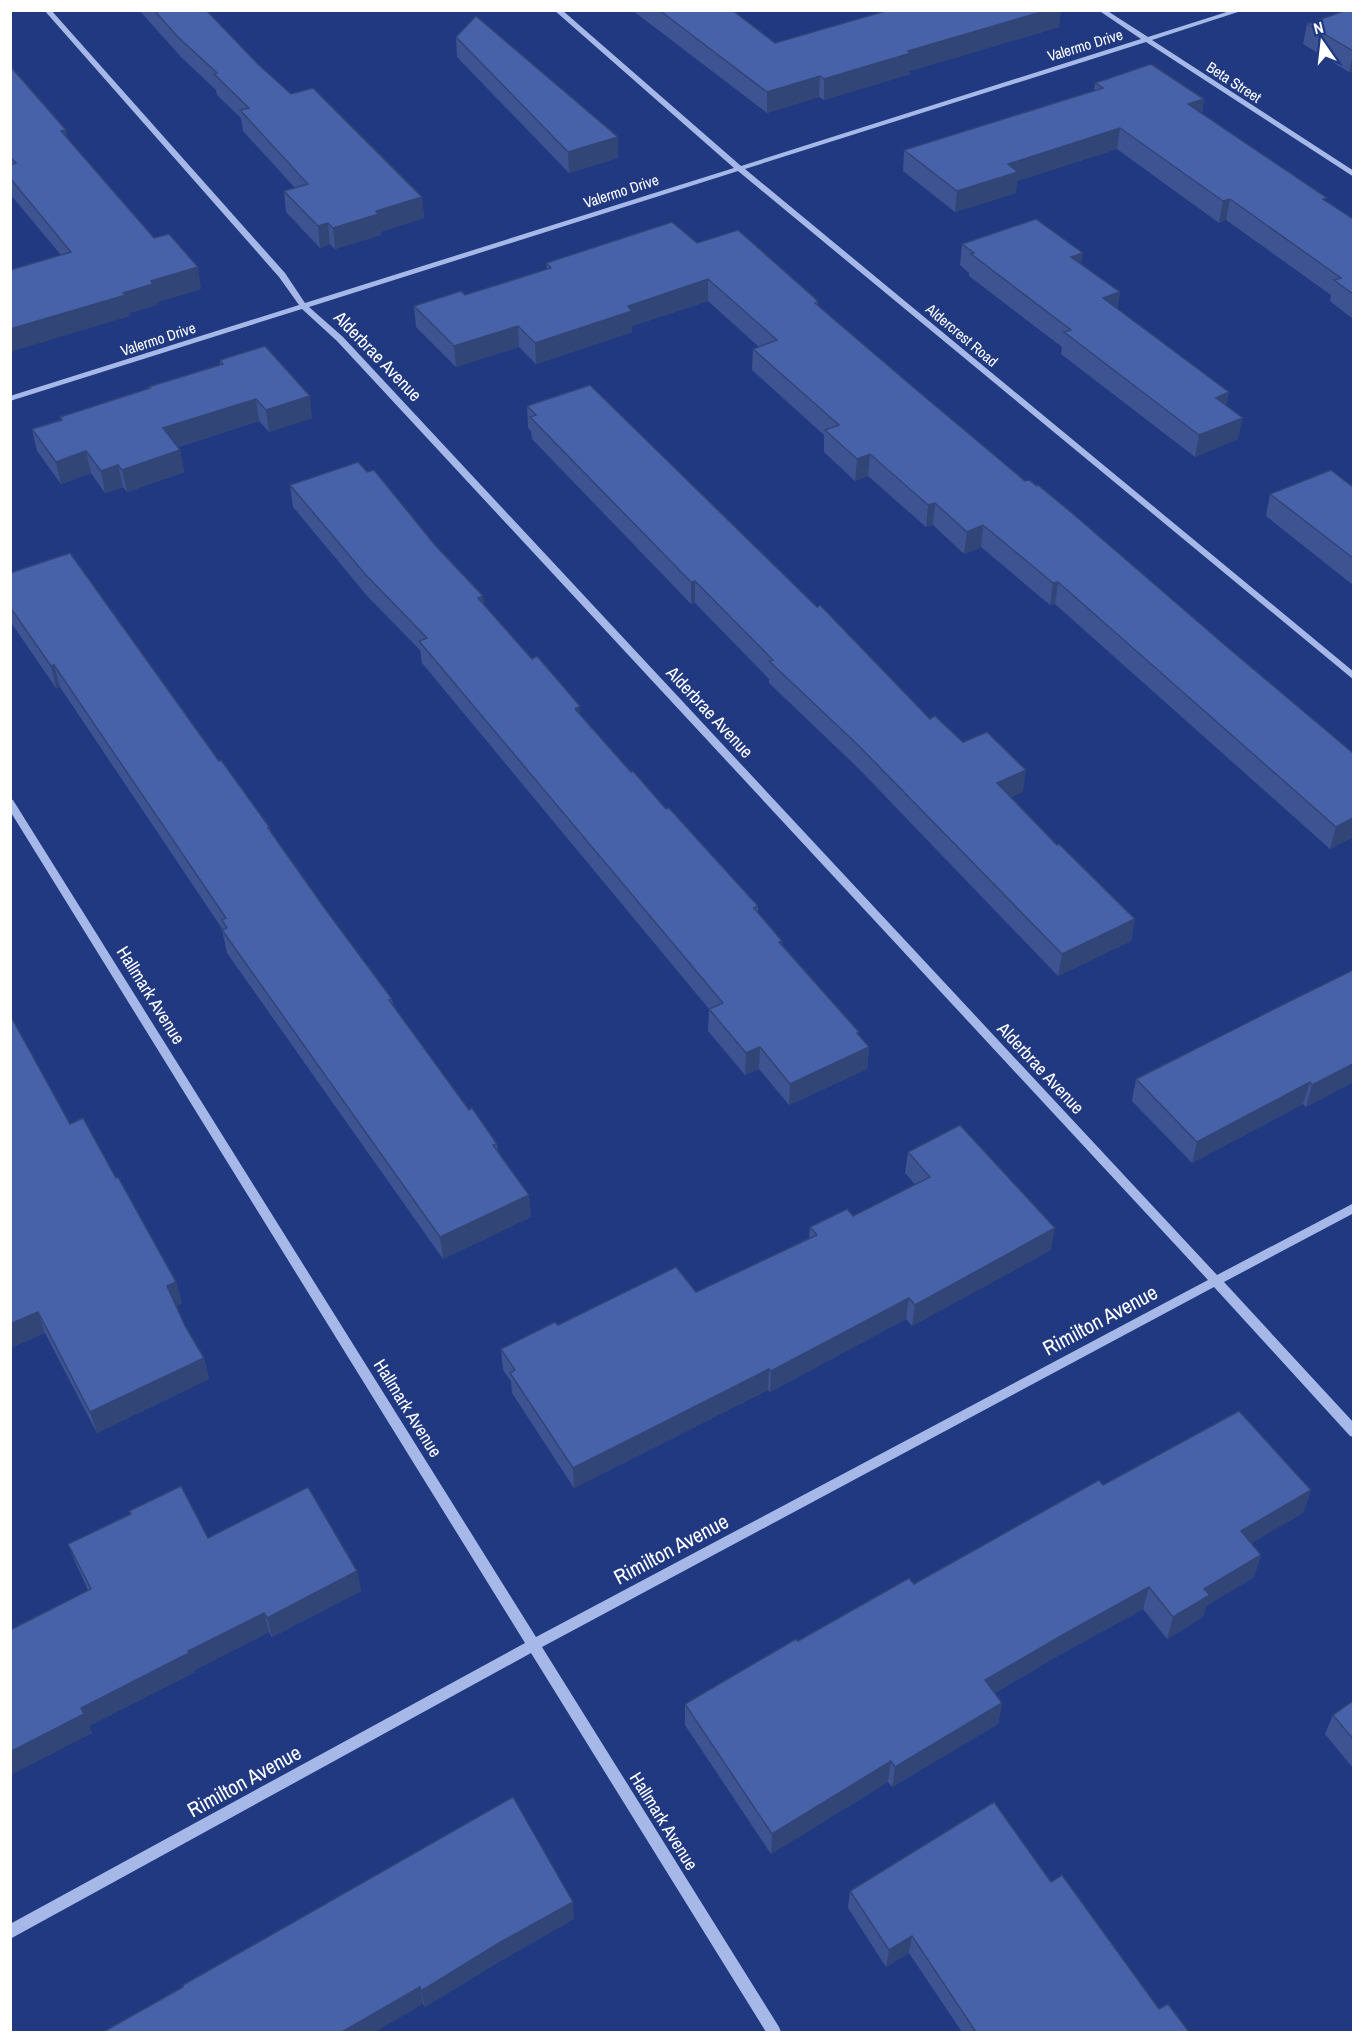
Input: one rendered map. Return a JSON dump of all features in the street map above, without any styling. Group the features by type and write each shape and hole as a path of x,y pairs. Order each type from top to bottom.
{"street":[{"name":"Alderbrae Avenue","path":"47,10 282,275 304,307 340,339 1216,1281 1353,1432"},
{"name":"Aldercrest Road","path":"557,10 739,168 1353,677"},
{"name":"Beta Street","path":"1101,10 1353,175"},
{"name":"Valermo Drive","path":"10,399 1241,10"},
{"name":"Hallmark Avenue","path":"10,802 774,2032"},
{"name":"Rimilton Avenue","path":"10,1932 534,1645 1353,1207"}],"building":[{"path":"154,10 206,10 259,65 291,94 313,88 422,197 376,211 379,214 333,228 328,223 318,226 284,191 308,184 240,110 249,108"},
{"path":"659,10 732,10 775,43 889,10 1048,10 908,51 911,53 824,79 820,76 767,92"},
{"path":"1353,10 1353,51 1307,24"},
{"path":"476,16 618,137 568,152 456,37"},
{"path":"1151,64 1204,99 1188,104 1327,198 1323,199 1353,219 1353,294 1334,280 1341,278 1230,199 1223,201 1120,128 1008,164 1018,172 957,191 904,150 1103,88 1095,83"},
{"path":"10,66 66,130 61,131 154,238 169,234 198,267 151,281 153,284 123,293 126,295 10,329 10,270 71,252 10,178 10,165 16,163 10,157"},
{"path":"1036,219 1083,253 1071,257 1120,292 1103,298 1229,392 1216,398 1243,418 1199,435 1064,332 1071,330 971,254 974,253 962,244"},
{"path":"672,222 697,243 738,230 818,301 815,303 912,386 1025,481 1029,480 1038,485 1072,513 1353,753 1353,818 1336,827 1058,582 1053,583 983,525 967,532 935,503 928,505 870,454 857,459 825,430 839,425 753,349 777,340 708,279 628,306 632,311 535,343 518,326 454,346 414,306 461,291 465,295 551,268 546,263"},
{"path":"265,346 310,396 266,410 256,399 163,428 180,450 122,470 118,465 101,471 86,451 56,462 32,429 62,420 60,417 150,388 148,387 223,364 220,360"},
{"path":"590,385 817,607 820,605 930,719 935,716 963,742 987,732 1026,770 997,783 1057,845 1059,844 1135,919 1062,954 859,746 769,661 773,660 695,581 691,582 530,417 536,415 527,406"},
{"path":"358,462 367,472 374,470 435,545 483,596 478,598 532,659 537,656 580,706 575,709 631,772 633,771 666,809 669,808 758,906 754,908 782,941 779,942 859,1032 857,1033 869,1047 790,1084 760,1047 746,1053 709,1009 723,1003 419,641 427,638 365,574 290,485"},
{"path":"1331,470 1353,487 1353,558 1270,494"},
{"path":"70,553 392,999 389,1000 469,1110 472,1108 497,1144 493,1145 529,1195 440,1237 222,930 227,928 222,920 226,918 54,665 51,666 10,607 10,573"},
{"path":"1353,970 1353,1064 1312,1085 1310,1082 1197,1142 1136,1079 1290,1001"},
{"path":"10,1015 70,1124 83,1118 116,1178 118,1177 176,1282 167,1286 185,1326 204,1358 90,1412 38,1312 10,1324"},
{"path":"960,1125 1055,1228 915,1305 909,1298 771,1371 769,1369 573,1468 510,1373 515,1370 501,1349 555,1322 558,1325 676,1267 696,1292 817,1235 810,1227 847,1209 853,1216 930,1177 908,1152"},
{"path":"1239,1411 1311,1490 1241,1531 1261,1555 1204,1589 1210,1595 1173,1617 1149,1587 1066,1633 985,1680 1002,1703 895,1767 891,1761 772,1834 685,1704 796,1639 798,1641 909,1578 914,1584 1099,1480 1103,1485"},
{"path":"181,1486 208,1538 308,1487 357,1571 267,1618 264,1613 188,1651 189,1653 81,1708 84,1714 10,1752 10,1630 91,1589 68,1544 131,1514 129,1511"},
{"path":"1353,1701 1353,1739 1333,1715"},
{"path":"513,1797 573,1902 499,1943 421,1991 420,1987 342,2032 103,2032 183,1985"},
{"path":"994,1802 1051,1882 1062,1875 1159,2009 1168,2004 1189,2032 976,2032 912,1936 889,1950 850,1891"}]}
